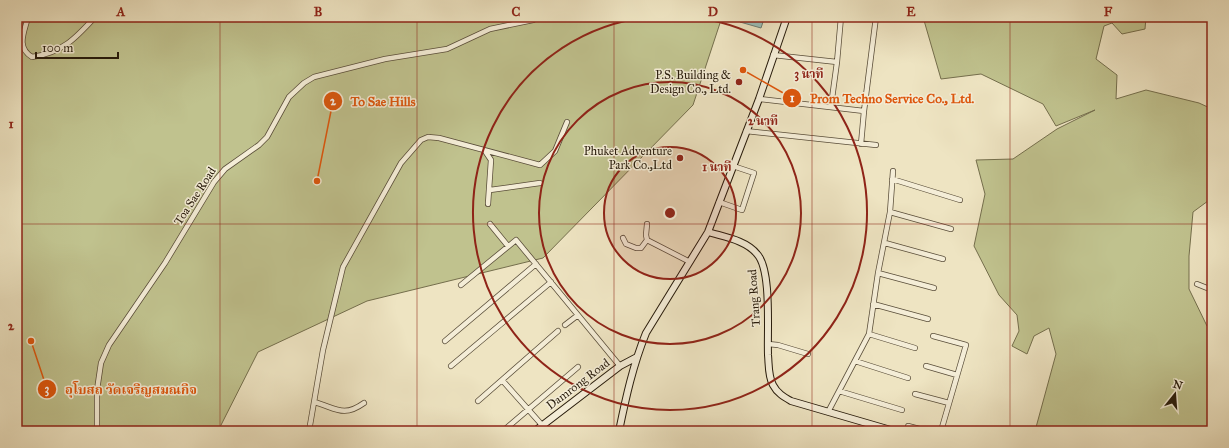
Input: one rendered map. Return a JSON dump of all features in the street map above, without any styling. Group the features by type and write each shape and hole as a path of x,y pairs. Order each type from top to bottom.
{"street":[{"path":"28,17 22,41 23,50 32,58 42,56 66,45 95,17"},
{"name":"Toa Sae Road","path":"97,431 97,390 101,363 109,346 165,263 214,182 225,169 259,146 267,137 289,97 304,83 314,77 385,59 446,49 490,29 533,20 539,17"},
{"path":"619,431 626,395 646,333 708,232 759,98 786,17"},
{"path":"831,106 841,17"},
{"path":"861,144 876,17"},
{"path":"773,55 837,62"},
{"path":"759,98 864,111"},
{"path":"309,431 323,350 343,267 401,163 421,140 428,137 439,138 540,165 555,151 567,122"},
{"path":"746,131 876,145"},
{"path":"485,151 491,160 488,204"},
{"path":"719,202 742,210 754,173 733,166"},
{"path":"828,412 869,334 878,273 890,212 893,171"},
{"path":"892,179 960,200"},
{"path":"490,190 540,184"},
{"path":"890,212 951,229"},
{"path":"490,224 508,246"},
{"path":"623,238 626,244 641,248 647,240 647,224"},
{"name":"Trang Road","path":"708,232 734,239 757,253 762,260 765,268 767,288 770,377 778,392 791,401 894,431"},
{"path":"461,285 516,240 620,366"},
{"path":"647,240 690,262"},
{"path":"885,243 943,259"},
{"path":"445,341 536,264"},
{"path":"878,273 934,288"},
{"path":"452,366 551,282"},
{"path":"1197,284 1212,290"},
{"path":"873,304 928,319"},
{"path":"565,325 578,315"},
{"path":"478,401 558,331"},
{"path":"869,334 915,348"},
{"path":"933,336 966,345 941,431"},
{"path":"768,344 776,344 808,354"},
{"name":"Damrong Road","path":"535,431 620,366 637,357"},
{"path":"855,361 908,378"},
{"path":"926,366 957,375"},
{"path":"503,431 578,367"},
{"path":"502,380 542,425"},
{"path":"839,391 902,410"},
{"path":"916,394 949,403"},
{"path":"314,402 345,411 354,410 364,403"},
{"path":"908,426 927,431"}],"green space":[{"path":"17,17 722,17 693,105 543,258 367,301 258,352 218,431 17,431"},
{"path":"923,17 1146,17 1145,29 1122,34 1112,23 1104,26 1096,59 1117,75 1116,99 1146,90 1199,103 1212,109 1212,198 1193,212 1189,256 1189,289 1207,326 1212,326 1212,431 1035,431 1056,354 1049,328 1034,336 1027,354 1012,346 1019,331 1017,315 999,295 974,246 985,194 976,160 1013,159 1057,129 1095,110 1056,126 1043,104 981,74 941,79"}],"water":[{"path":"741,17 763,22 761,28 740,22"}],"place":[{"name":"Prom Techno Service Co., Ltd.","path":"743,70"},
{"name":"P.S. Building & Design Co., Ltd.","path":"739,82"},
{"name":"Phuket Adventure Park Co.,Ltd","path":"680,158"},
{"name":"To Sae Hills","path":"317,181"},
{"name":"อุโบสถ วัดเจริญสมณกิจ","path":"31,341"}]}
